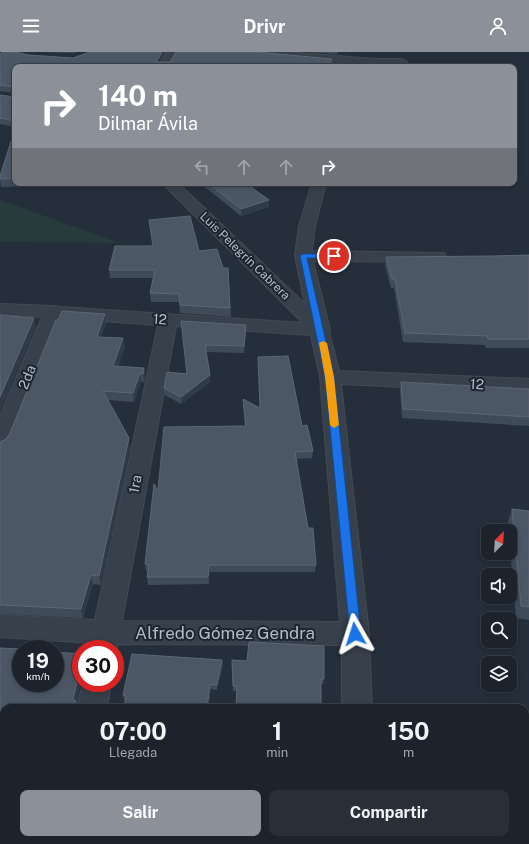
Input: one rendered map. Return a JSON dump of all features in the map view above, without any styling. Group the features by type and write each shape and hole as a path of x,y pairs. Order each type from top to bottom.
{"street":[{"path":"157,52 173,52"},
{"path":"164,64 173,52"},
{"path":"243,52 374,62 402,62"},
{"path":"374,62 379,52"},
{"name":"Luis Pelegrín Cabrera","path":"172,186 320,330"},
{"path":"318,186 306,226 303,256 330,377 355,634 357,704"},
{"path":"303,256 451,257"},
{"name":"12","path":"0,309 54,311 320,330"},
{"name":"2da","path":"0,442 54,311"},
{"name":"1ra","path":"105,640 168,320"},
{"name":"12","path":"330,377 529,386"},
{"name":"Alfredo Gómez Gendra","path":"0,626 98,640"},
{"name":"Alfredo Gómez Gendra","path":"124,640 355,634"},
{"path":"93,704 95,692"}],"shaded area":[{"path":"0,200 120,243 0,242"}],"building":[{"path":"3,52 16,52 28,55 73,58 90,52 162,52 156,62 170,62 176,52 256,52 332,59 330,64 12,64 12,87 0,85 0,54"},
{"path":"0,95 12,97 12,120 0,118"},
{"path":"12,138 12,178 0,179"},
{"path":"212,186 249,186 269,200 241,209"},
{"path":"190,216 199,251 217,249 223,268 228,268 230,308 180,305 179,294 150,293 155,270 109,270 115,246 153,246 149,220"},
{"path":"529,255 529,339 488,339 487,336 405,333 395,279 392,279 386,257"},
{"path":"62,311 105,314 97,337 123,338 113,366 144,368 143,374 140,373 133,393 103,391 129,438 99,576 91,575 81,609 0,605 0,442 6,439 10,433 56,320 58,320"},
{"path":"0,315 34,318 0,397"},
{"path":"181,321 246,325 244,346 205,345 210,375 181,397 164,388 167,372 187,374"},
{"path":"288,356 302,426 307,425 313,451 295,452 308,528 313,528 316,565 209,565 208,577 147,577 149,565 145,564 154,484 158,491 164,427 246,426 243,399 260,408 258,357"},
{"path":"401,382 529,389 529,417 403,409"},
{"path":"512,509 529,511 529,607 521,606 517,560 517,524 513,524"},
{"path":"249,642 324,646 324,679 321,679 321,704 236,704 237,686 233,686 232,660 247,661"},
{"path":"0,648 12,649 12,692 64,692 64,653 72,653 72,692 75,692 73,699 76,701 76,704 0,704"},
{"path":"132,654 222,660 217,685 210,684 208,704 125,704 126,696 123,695"}],"slow traffic":[{"path":"323,343 330,377 334,425"}],"route":[{"path":"334,256 303,256 330,377 355,634"}]}
